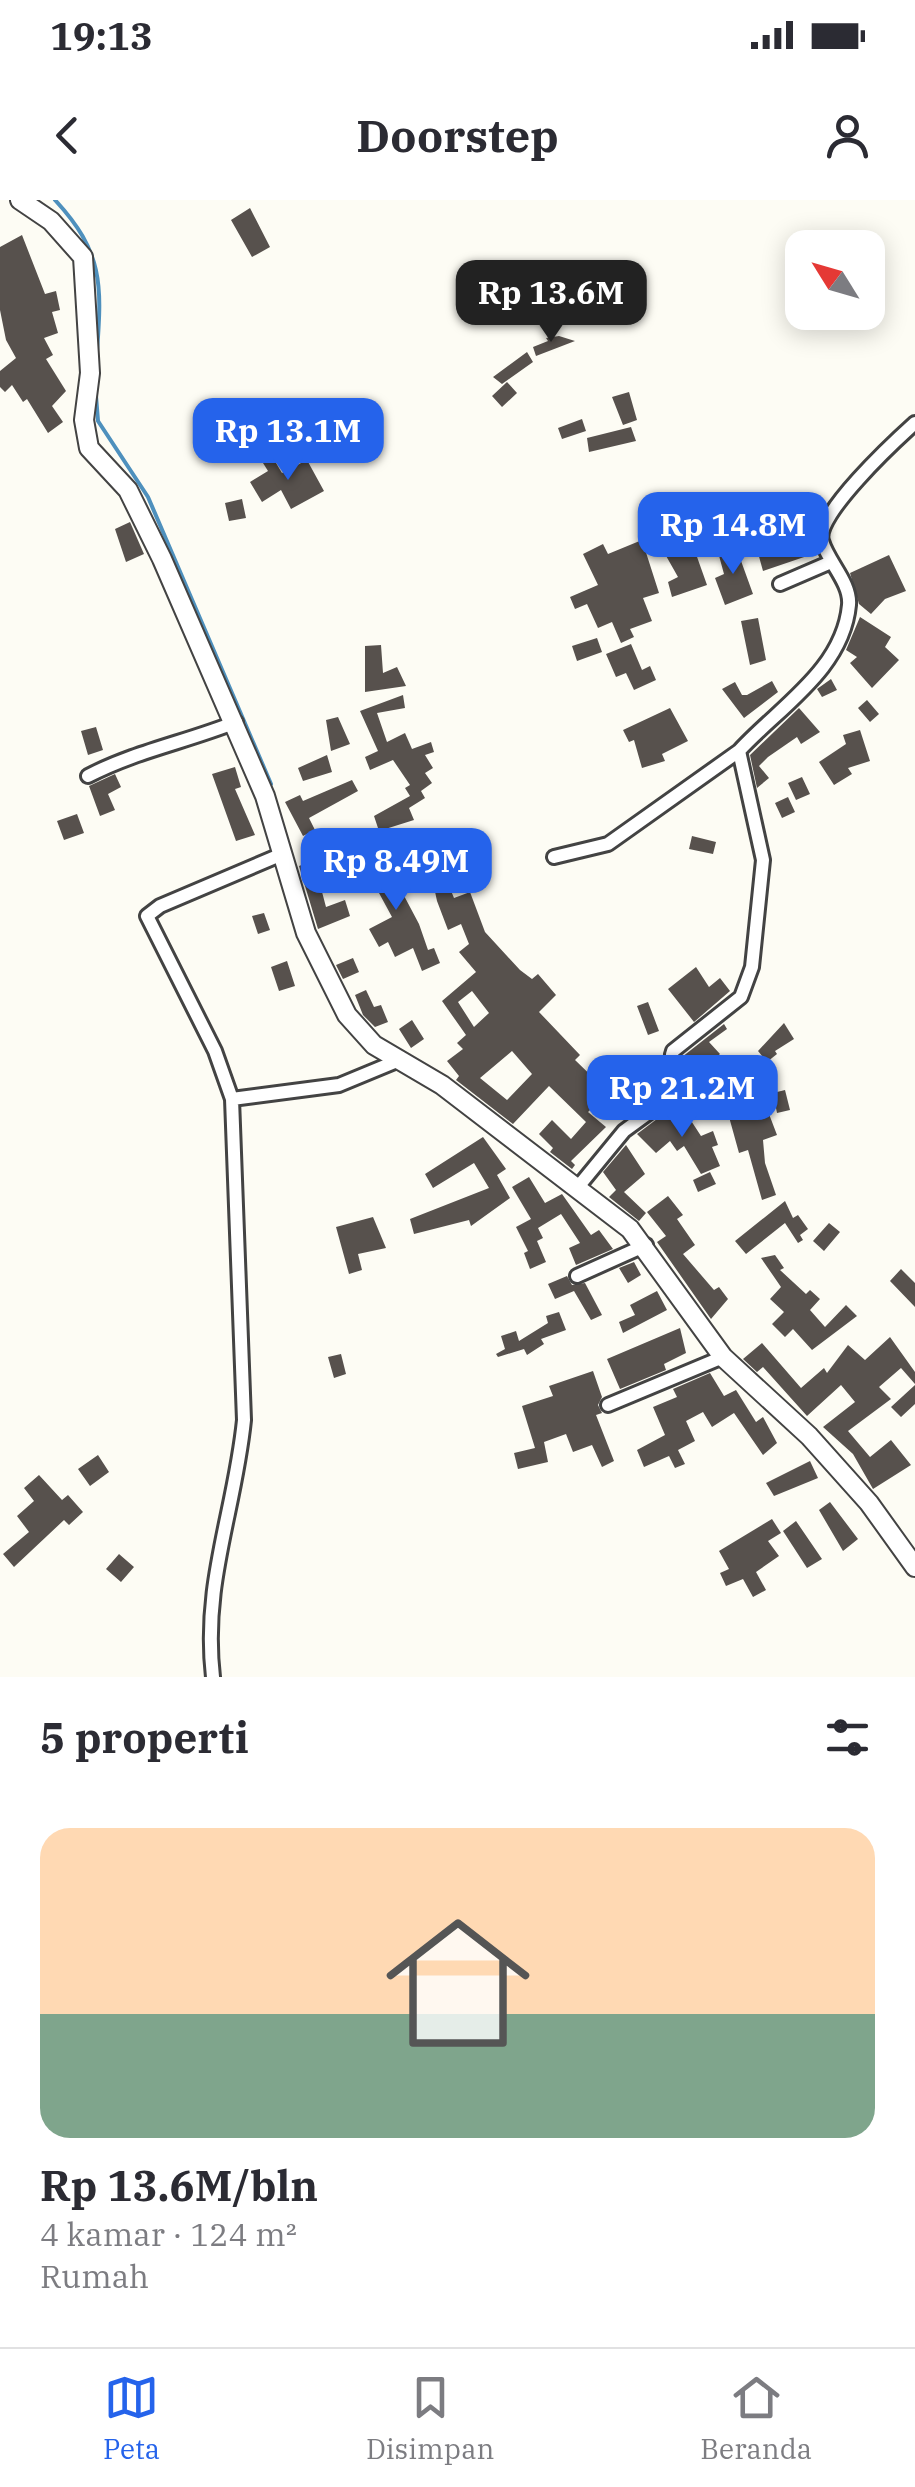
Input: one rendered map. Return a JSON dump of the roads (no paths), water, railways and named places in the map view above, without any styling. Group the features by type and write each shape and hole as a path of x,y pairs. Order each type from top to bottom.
{"street":[{"path":"20,200 51,222 83,257 90,373 84,420 89,448 128,490 236,722 271,814 306,933 335,995 366,1038 397,1061 442,1085 578,1187 646,1245 724,1358 809,1436 888,1526 915,1567"},
{"path":"554,857 608,844 740,751 805,691 841,629 849,598 820,534 825,519 915,423"},
{"path":"780,584 831,562"},
{"path":"88,776 116,760 176,740 198,738 236,722"},
{"path":"578,1187 624,1131 680,1090 670,1061 672,1052 741,997 746,987 763,860 740,751"},
{"path":"213,1677 211,1581 239,1465 244,1420 232,1098 215,1051 147,916 172,900 280,854"},
{"path":"232,1098 338,1085 397,1061"},
{"path":"577,1276 646,1245"},
{"path":"608,1405 724,1358"}],"waterway":[{"path":"55,200 83,236 96,270 97,351"},
{"path":"96,396 98,421 148,497 271,784"}]}
